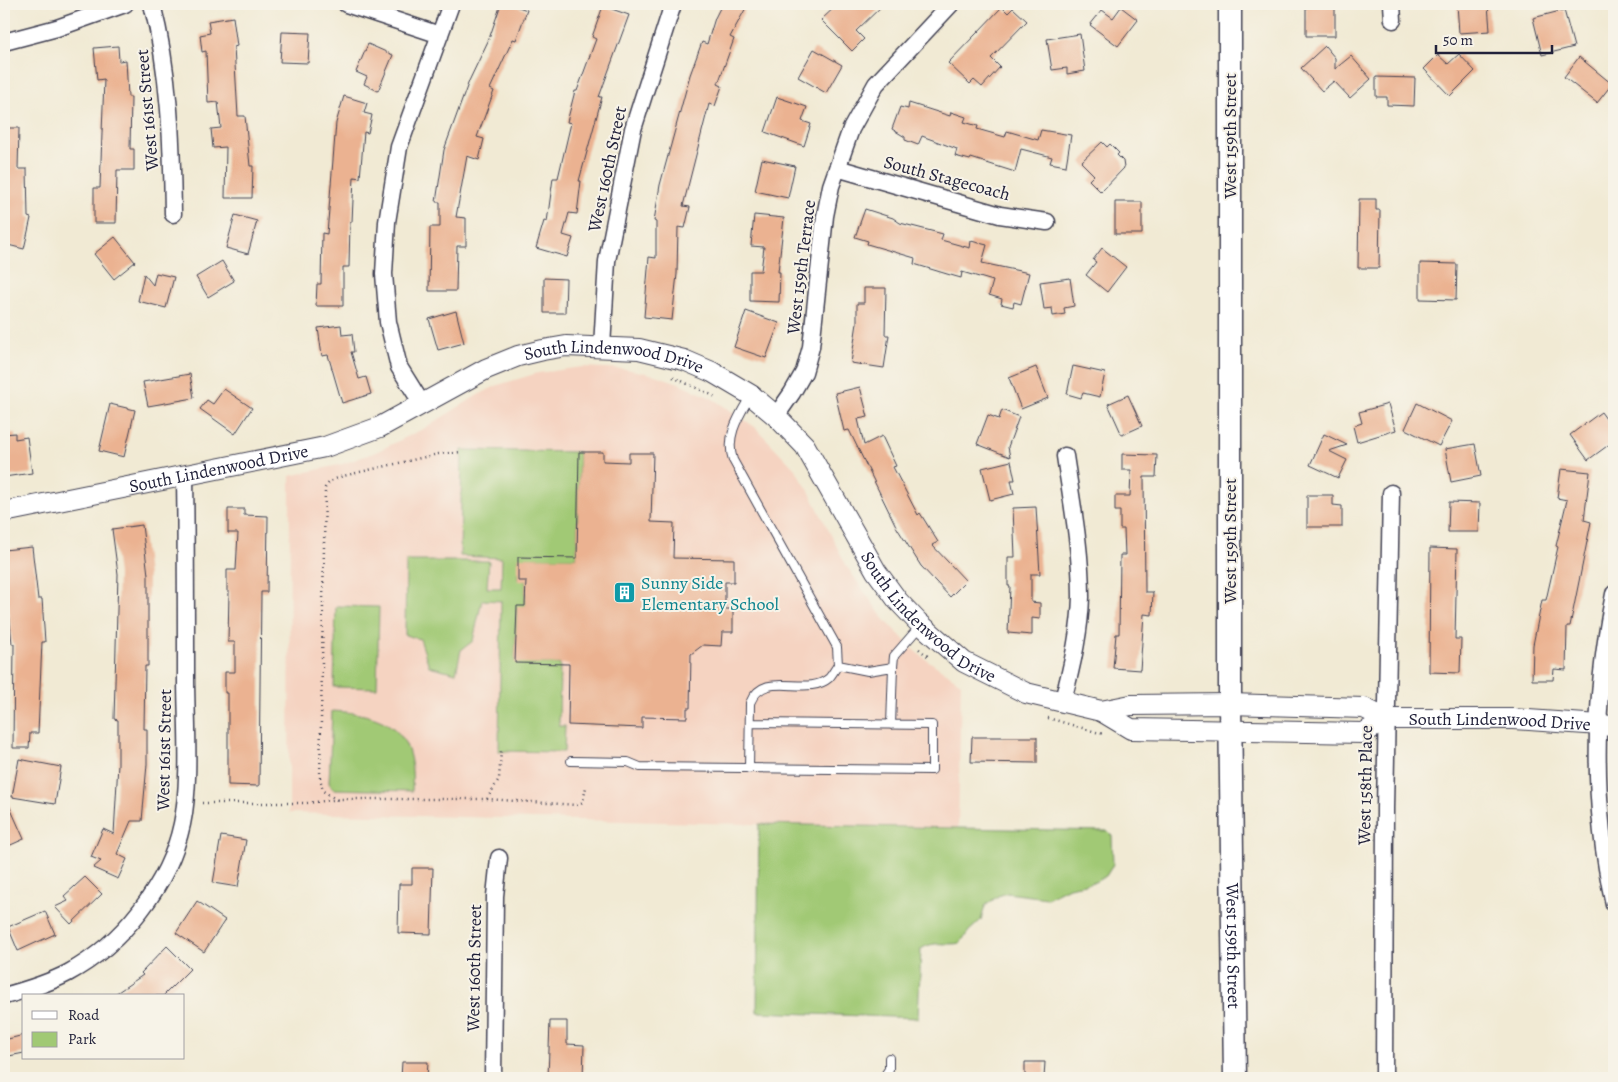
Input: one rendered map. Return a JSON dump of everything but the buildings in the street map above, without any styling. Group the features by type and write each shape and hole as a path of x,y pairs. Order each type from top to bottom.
{"main road":[{"name":"West 159th Street","path":"1230,4 1230,731 1235,1078"}],"street":[{"path":"4,42 57,28 125,4"},
{"name":"West 161st Street","path":"152,4 162,40 171,121 173,214"},
{"path":"346,4 440,35"},
{"path":"422,404 399,367 388,322 384,274 387,222 399,147 451,4"},
{"name":"West 160th Street","path":"602,347 607,261 633,129 673,4"},
{"name":"West 159th Terrace","path":"776,416 804,372 811,347 824,216 831,186 850,129 876,84 952,4"},
{"name":"South Stagecoach","path":"837,168 1000,215 1047,222"},
{"name":"South Lindenwood Drive","path":"4,512 325,447 380,427 486,369 518,356 566,346 638,349 684,360 712,372 751,395 776,416 804,446 876,570 898,601 921,625 972,666 1026,693 1101,711 1131,729 1364,733 1386,719"},
{"path":"1062,703 1074,660 1081,598 1079,552 1065,456"},
{"name":"West 161st Street","path":"4,996 38,987 68,973 104,947 143,906 160,880 182,825 186,772 185,476"},
{"name":"West 158th Place","path":"1384,1078 1386,719 1391,493"},
{"path":"1614,594 1607,632 1602,834 1604,860 1614,904"},
{"name":"South Lindenwood Drive","path":"1101,711 1131,704 1230,704 1364,708 1386,719 1513,719 1606,725"},
{"name":"West 160th Street","path":"493,1078 495,896 499,858"}],"lane":[{"path":"749,769 750,703 753,696 762,688 770,685 819,684 829,678 838,665 837,647 732,460 729,449 730,438 751,395"},
{"path":"892,724 894,656 921,625"},
{"path":"838,665 868,671 893,667"},
{"path":"571,761 628,762 640,767 932,770 932,725 750,723"},
{"path":"883,1078 889,1069 889,1058"}],"path":[{"path":"666,375 722,400"},
{"path":"336,800 323,791 320,778 325,488 330,481 343,476 438,454 462,452"},
{"path":"487,799 499,779 502,751"},
{"path":"195,803 307,803 336,800 487,799 581,804 586,787"}],"shaded area":[{"path":"582,367 626,369 655,375 679,383 713,399 755,427 795,469 809,491 847,567 883,618 917,653 961,683 958,829 289,813 290,476 343,464 376,452 425,428 478,395 498,385 538,373"}],"green space":[{"path":"462,450 579,452 577,558 518,558 518,580 526,581 525,606 517,607 515,662 560,664 559,726 565,726 564,752 499,751 501,601 482,600 473,641 461,650 456,673 429,666 420,639 405,635 406,561 489,561 487,588 501,588 502,558 460,556"},
{"path":"336,606 379,607 377,688 334,687"},
{"path":"332,711 369,716 394,729 403,740 409,753 412,770 412,791 333,789 329,783"},
{"path":"759,824 1107,831 1112,836 1113,865 1106,876 1095,882 1069,887 1047,898 1007,893 998,896 985,906 981,920 960,943 936,944 921,949 918,1018 757,1012"}],"place":[{"name":"Sunny Side Elementary School","path":"625,593"}]}
